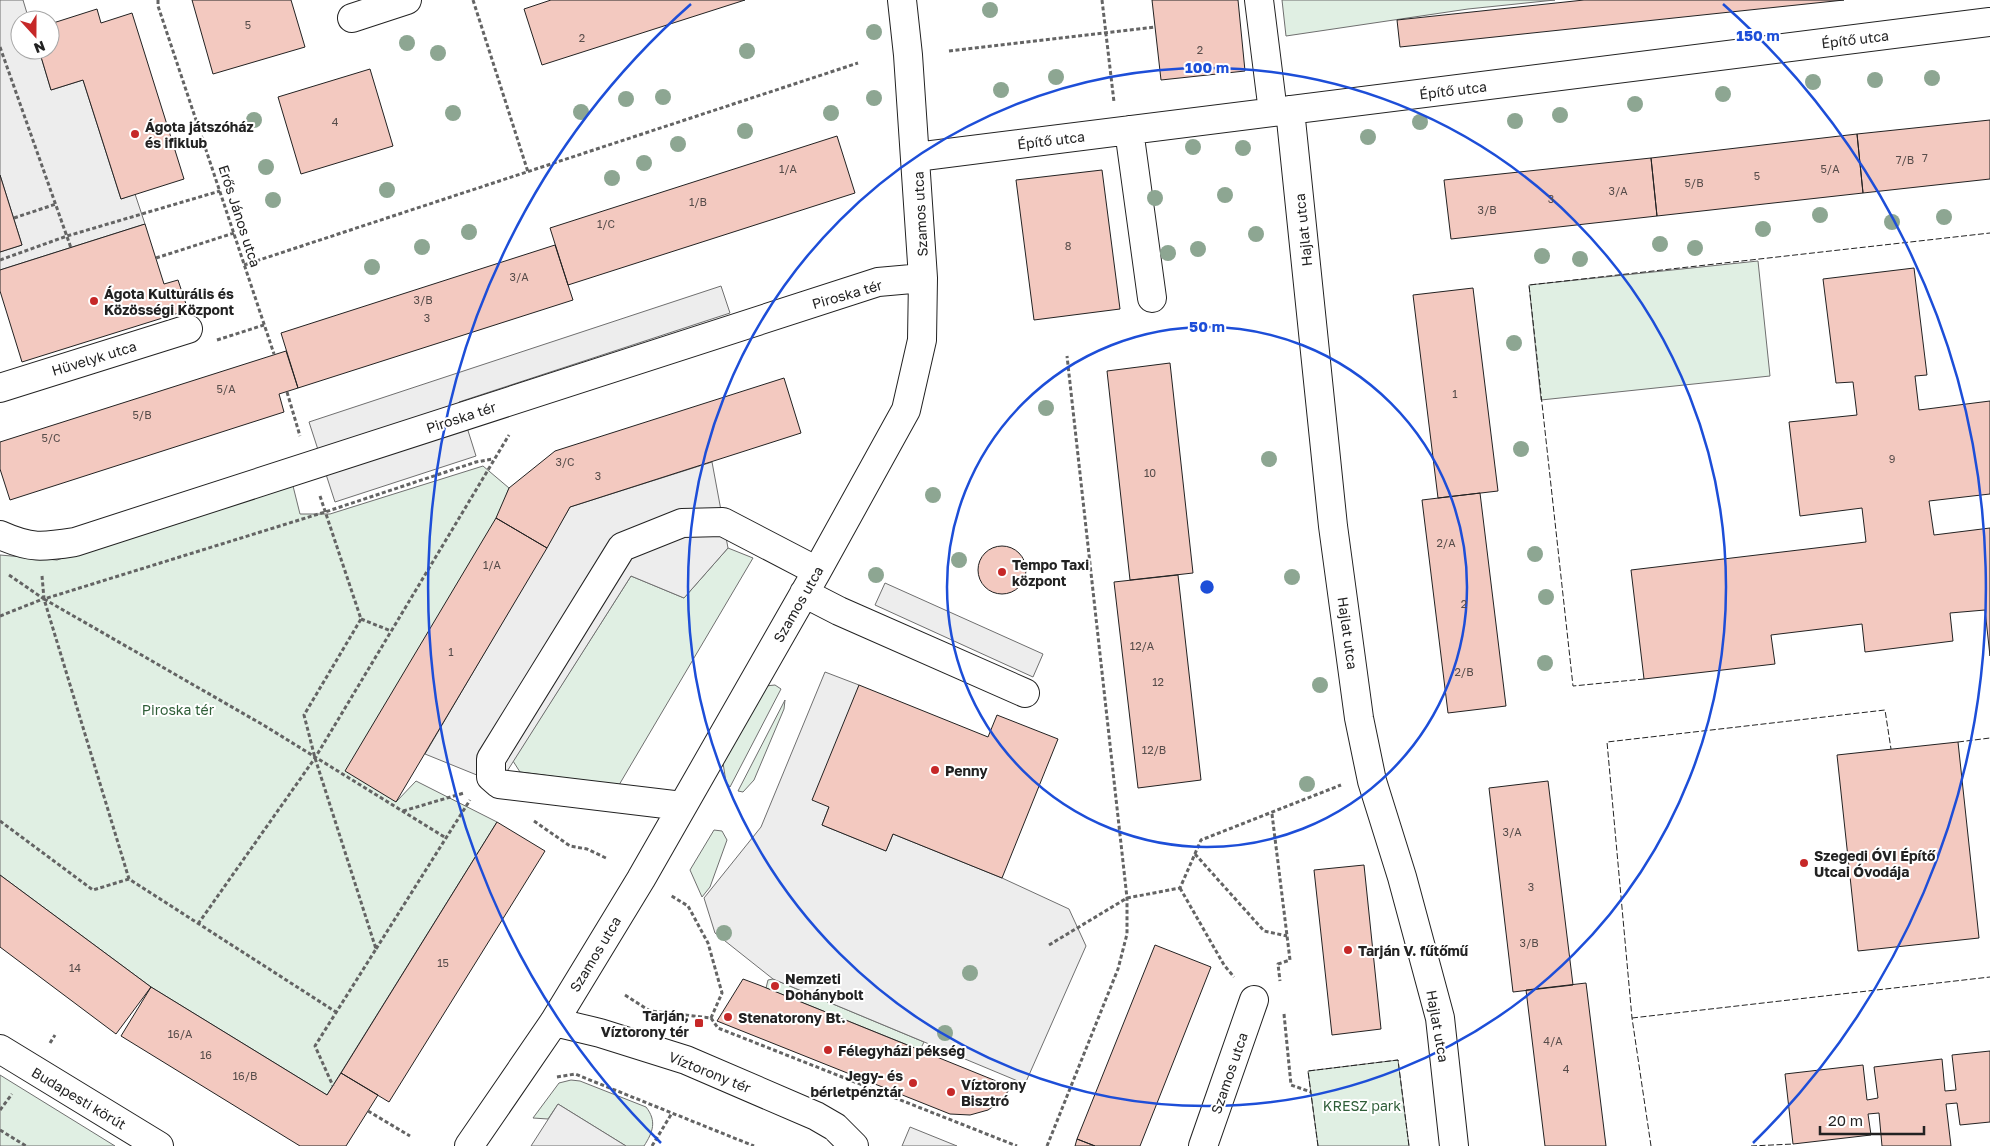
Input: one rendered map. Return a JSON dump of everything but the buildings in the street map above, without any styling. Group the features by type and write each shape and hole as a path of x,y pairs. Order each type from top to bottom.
{"street":[{"path":"352,18 407,0"},
{"name":"Szamos utca","path":"470,1146 554,1022 641,879 811,582 906,410 922,340 923,278 916,157 902,0"},
{"name":"Hajlat utca","path":"1259,0 1281,111 1359,718 1372,781 1402,878 1440,1018 1454,1146"},
{"name":"Építő utca","path":"916,157 1990,22"},
{"path":"1123,131 1152,298"},
{"name":"Piroska tér","path":"0,535 16,542 40,548 75,542 878,282 923,278"},
{"name":"Hüvelyk utca","path":"0,386 188,329"},
{"path":"682,806 499,784 491,776 491,759 622,547 682,523 723,522 811,582 839,611 1025,693"},
{"name":"Szamos utca","path":"1203,1146 1254,1000"},
{"name":"Víztorony tér","path":"554,1022 600,1033 686,1060 816,1116 835,1128 854,1146"},
{"name":"Budapesti körút","path":"0,1049 159,1146"}],"path":[{"name":"Erős János utca","path":"158,0 158,6 274,354"},
{"path":"473,0 528,172"},
{"path":"1102,0 1123,131"},
{"path":"949,51 1155,27"},
{"path":"0,47 70,248"},
{"path":"244,265 858,63"},
{"path":"0,260 67,236 220,191"},
{"path":"14,218 56,204"},
{"path":"156,258 234,233"},
{"path":"1048,1146 1118,969 1127,934 1128,898 1067,356"},
{"path":"287,392 361,618 391,631"},
{"path":"198,924 315,758 494,459 530,395"},
{"path":"0,616 44,599 325,512 476,462 494,459"},
{"path":"3,571 44,599 266,726 446,838"},
{"path":"44,599 130,879 336,1012"},
{"path":"361,618 304,715 315,758 376,949"},
{"path":"333,1086 316,1046 477,790 491,776"},
{"path":"1180,888 1201,840 1272,814 1339,785 1372,781"},
{"path":"1272,814 1290,960 1278,964 1280,983"},
{"path":"0,821 93,890 130,879"},
{"path":"1195,854 1264,931 1288,936"},
{"path":"1049,945 1128,898 1180,888"},
{"path":"1180,888 1224,965 1254,1000"},
{"path":"670,895 688,906 708,942 722,994 711,1018"},
{"path":"625,996 650,1011 711,1018 718,1028 1017,1146"},
{"path":"1283,1010 1291,1085 1311,1092"},
{"path":"553,1083 558,1076 575,1074 754,1146"},
{"path":"368,1111 410,1136"},
{"path":"652,1146 672,1113"},
{"path":"0,1130 26,1146"}],"green space":[{"path":"1282,0 1555,0 1468,9 1286,36"},
{"path":"1758,261 1770,376 1541,400 1529,285"},
{"name":"Piroska tér","path":"483,466 509,488 396,802 416,781 497,822 327,1095 151,987 0,875 0,555 57,560 292,482 300,514 330,514"},
{"path":"728,548 753,558 619,785 520,772 513,761 631,576 684,598"},
{"path":"775,685 781,689 730,787 726,782 723,763 765,686"},
{"path":"785,700 784,709 754,780 743,792 738,791"},
{"path":"714,830 722,831 727,840 710,887 702,897 690,870"},
{"path":"773,979 924,1042 920,1050 766,988 768,980"},
{"name":"KRESZ park","path":"1398,1060 1409,1146 1318,1146 1308,1071"},
{"path":"0,1075 115,1146 0,1146"},
{"path":"571,1080 580,1081 646,1107 653,1122 650,1136 644,1146 626,1146 558,1104 548,1119 533,1118 559,1083"}],"shaded area":[{"path":"0,0 23,0 26,10 10,10 10,60 42,60 51,90 83,80 121,199 135,194 145,224 0,270 0,252 22,245 0,175"},
{"path":"721,286 730,313 459,402 476,456 335,502 309,422"},
{"path":"712,462 728,548 684,598 631,576 499,784 425,754 570,507"},
{"path":"885,583 1043,654 1033,677 875,605"},
{"path":"825,672 859,685 829,807 822,825 886,851 893,834 1002,878 1069,909 1086,946 1025,1084 773,979 715,933 704,898 761,827"},
{"path":"558,1104 626,1146 531,1146"},
{"path":"910,1127 957,1146 902,1146"}],"fence":[{"path":"1644,679 1573,686 1529,285 1990,233"},
{"path":"1651,1146 1632,1018 1607,742 1885,710 1891,749"},
{"path":"1958,742 1990,738"},
{"path":"1632,1018 1990,977"},
{"path":"1318,1146 1308,1071 1398,1060 1409,1146"},
{"path":"1751,1146 1793,1144"}],"place":[{"name":"Ágota játszóház és ifiklub","path":"135,134"},
{"name":"Ágota Kulturális és Közösségi Központ","path":"94,301"},
{"name":"Tempo Taxi központ","path":"1002,572"},
{"name":"Penny","path":"935,770"},
{"name":"Szegedi ÓVI Építő Utcai Óvodája","path":"1804,863"},
{"name":"Tarján V. fűtőmű","path":"1348,950"},
{"name":"Nemzeti Dohánybolt","path":"775,986"},
{"name":"Stenatorony Bt.","path":"728,1017"},
{"name":"Tarján, Víztorony tér","path":"699,1023"},
{"name":"Félegyházi pékség","path":"828,1050"},
{"name":"Jegy- és bérletpénztár","path":"913,1083"},
{"name":"Víztorony Bisztró","path":"951,1092"}]}
